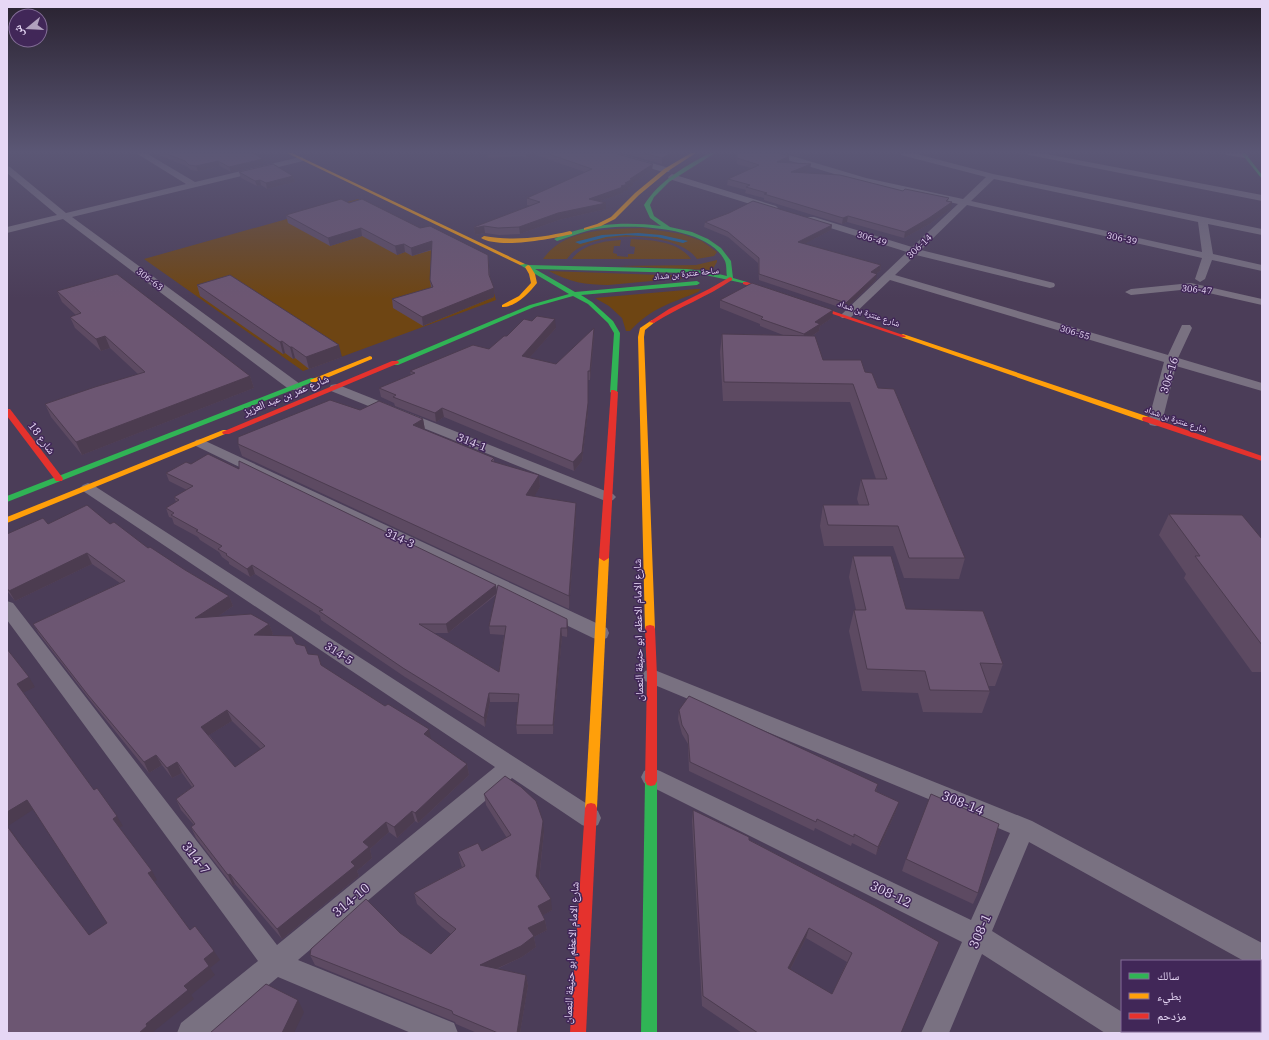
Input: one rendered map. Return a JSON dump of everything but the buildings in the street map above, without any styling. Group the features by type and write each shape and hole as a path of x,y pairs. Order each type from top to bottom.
{"main road":[{"name":"شارع عنترة بن شداد","path":"398,202 528,263 687,271 755,285 1262,459"},
{"name":"شارع عنترة بن شداد","path":"403,202 484,238 496,241 520,242 542,240 570,233"},
{"path":"586,229 599,225 613,218 629,202"},
{"path":"648,202 647,205 652,217 669,228"},
{"name":"ساحة عنترة بن شداد","path":"537,250 570,233 586,229 624,225 643,225 669,228 700,237 718,254 731,270 730,279 575,294"},
{"path":"571,266 645,262 698,263"},
{"path":"528,263 546,280 575,294"},
{"path":"494,310 509,304 531,289 534,283 528,263"},
{"name":"شارع الامام الاعظم ابو حنيفة النعمان","path":"649,1033 652,676 642,330 661,315 714,289 730,279"},
{"name":"شارع عمر بن عبد العزيز","path":"7,520 336,388 532,306 575,294"},
{"name":"شارع الامام الاعظم ابو حنيفة النعمان","path":"575,294 610,319 617,332 578,1033"},
{"name":"شارع عمر بن عبد العزيز","path":"7,499 376,355"},
{"name":"شارع 18","path":"7,411 59,479"}],"street":[{"name":"306-63","path":"46,202 295,387"},
{"path":"7,230 122,202"},
{"path":"754,202 780,210"},
{"name":"306-39","path":"958,202 1262,268"},
{"path":"1114,202 1262,232"},
{"name":"306-14","path":"846,316 964,203"},
{"name":"306-49","path":"802,216 914,250 1050,285"},
{"path":"1200,279 1208,256 1203,220"},
{"name":"306-55","path":"888,276 1262,388"},
{"name":"306-47","path":"1131,292 1191,286 1262,302"},
{"name":"306-16","path":"1155,422 1171,361 1186,328"},
{"name":"314-1","path":"336,388 608,497"},
{"name":"314-3","path":"201,442 600,633"},
{"name":"314-5","path":"88,488 590,818"},
{"name":"314-7","path":"7,607 275,962"},
{"name":"308-14","path":"652,676 1024,828 1262,957"},
{"name":"314-10","path":"190,1033 512,766"},
{"name":"308-12","path":"652,777 977,936 1121,1027"},
{"name":"308-1","path":"935,1033 1024,828"},
{"path":"275,962 444,1033"}],"shaded area":[{"path":"349,202 363,202 489,262 489,276 496,300 303,371 144,259"},
{"path":"643,228 682,234 702,241 717,252 714,256 697,259 686,249 671,243 652,238 632,237 611,238 593,242 577,249 567,259 543,259 552,249 563,241 575,236 602,230"},
{"path":"631,239 655,241 672,245 686,253 691,259 572,259 582,250 594,244 621,240 620,246 614,246 613,253 617,254 617,256 628,257 628,254 634,254 635,247 630,246"},
{"path":"717,260 712,270 618,266 696,265"},
{"path":"549,271 695,277 600,285 571,280"},
{"path":"701,289 698,292 661,307 645,317 630,331 626,331 622,318 609,306 595,298"}],"water":[{"path":"638,233 661,235 688,241 683,243 657,237 626,235 606,237 580,244 575,242 602,235"}],"traffic: fast":[{"path":"649,202 647,205 652,217 669,229"},
{"path":"557,239 592,228 618,225 653,226 690,233 706,240 719,249 728,261 730,279"},
{"path":"522,264 528,267 687,271 710,274 745,283"},
{"path":"528,267 539,275 590,303 611,322 617,333 614,392"},
{"path":"575,294 697,283"},
{"path":"395,363 532,306 575,294"},
{"path":"7,499 314,380"},
{"path":"649,1033 651,781"}],"traffic: slow":[{"path":"391,202 522,264"},
{"path":"586,229 599,225 613,218 629,202"},
{"path":"484,238 517,241 549,238 570,233"},
{"path":"504,306 521,297 534,283 532,274 528,267"},
{"path":"650,629 641,337 642,329 652,322"},
{"path":"903,336 1146,419"},
{"path":"314,380 370,358"},
{"path":"7,520 226,432"},
{"path":"591,808 604,558"}],"traffic: jam":[{"path":"652,322 671,310 711,291 730,279"},
{"path":"745,283 903,336"},
{"path":"226,432 395,363"},
{"path":"604,558 614,392"},
{"path":"7,411 59,479"},
{"path":"1146,419 1262,459"},
{"path":"650,629 652,676 651,781"},
{"path":"578,1033 591,808"}]}
